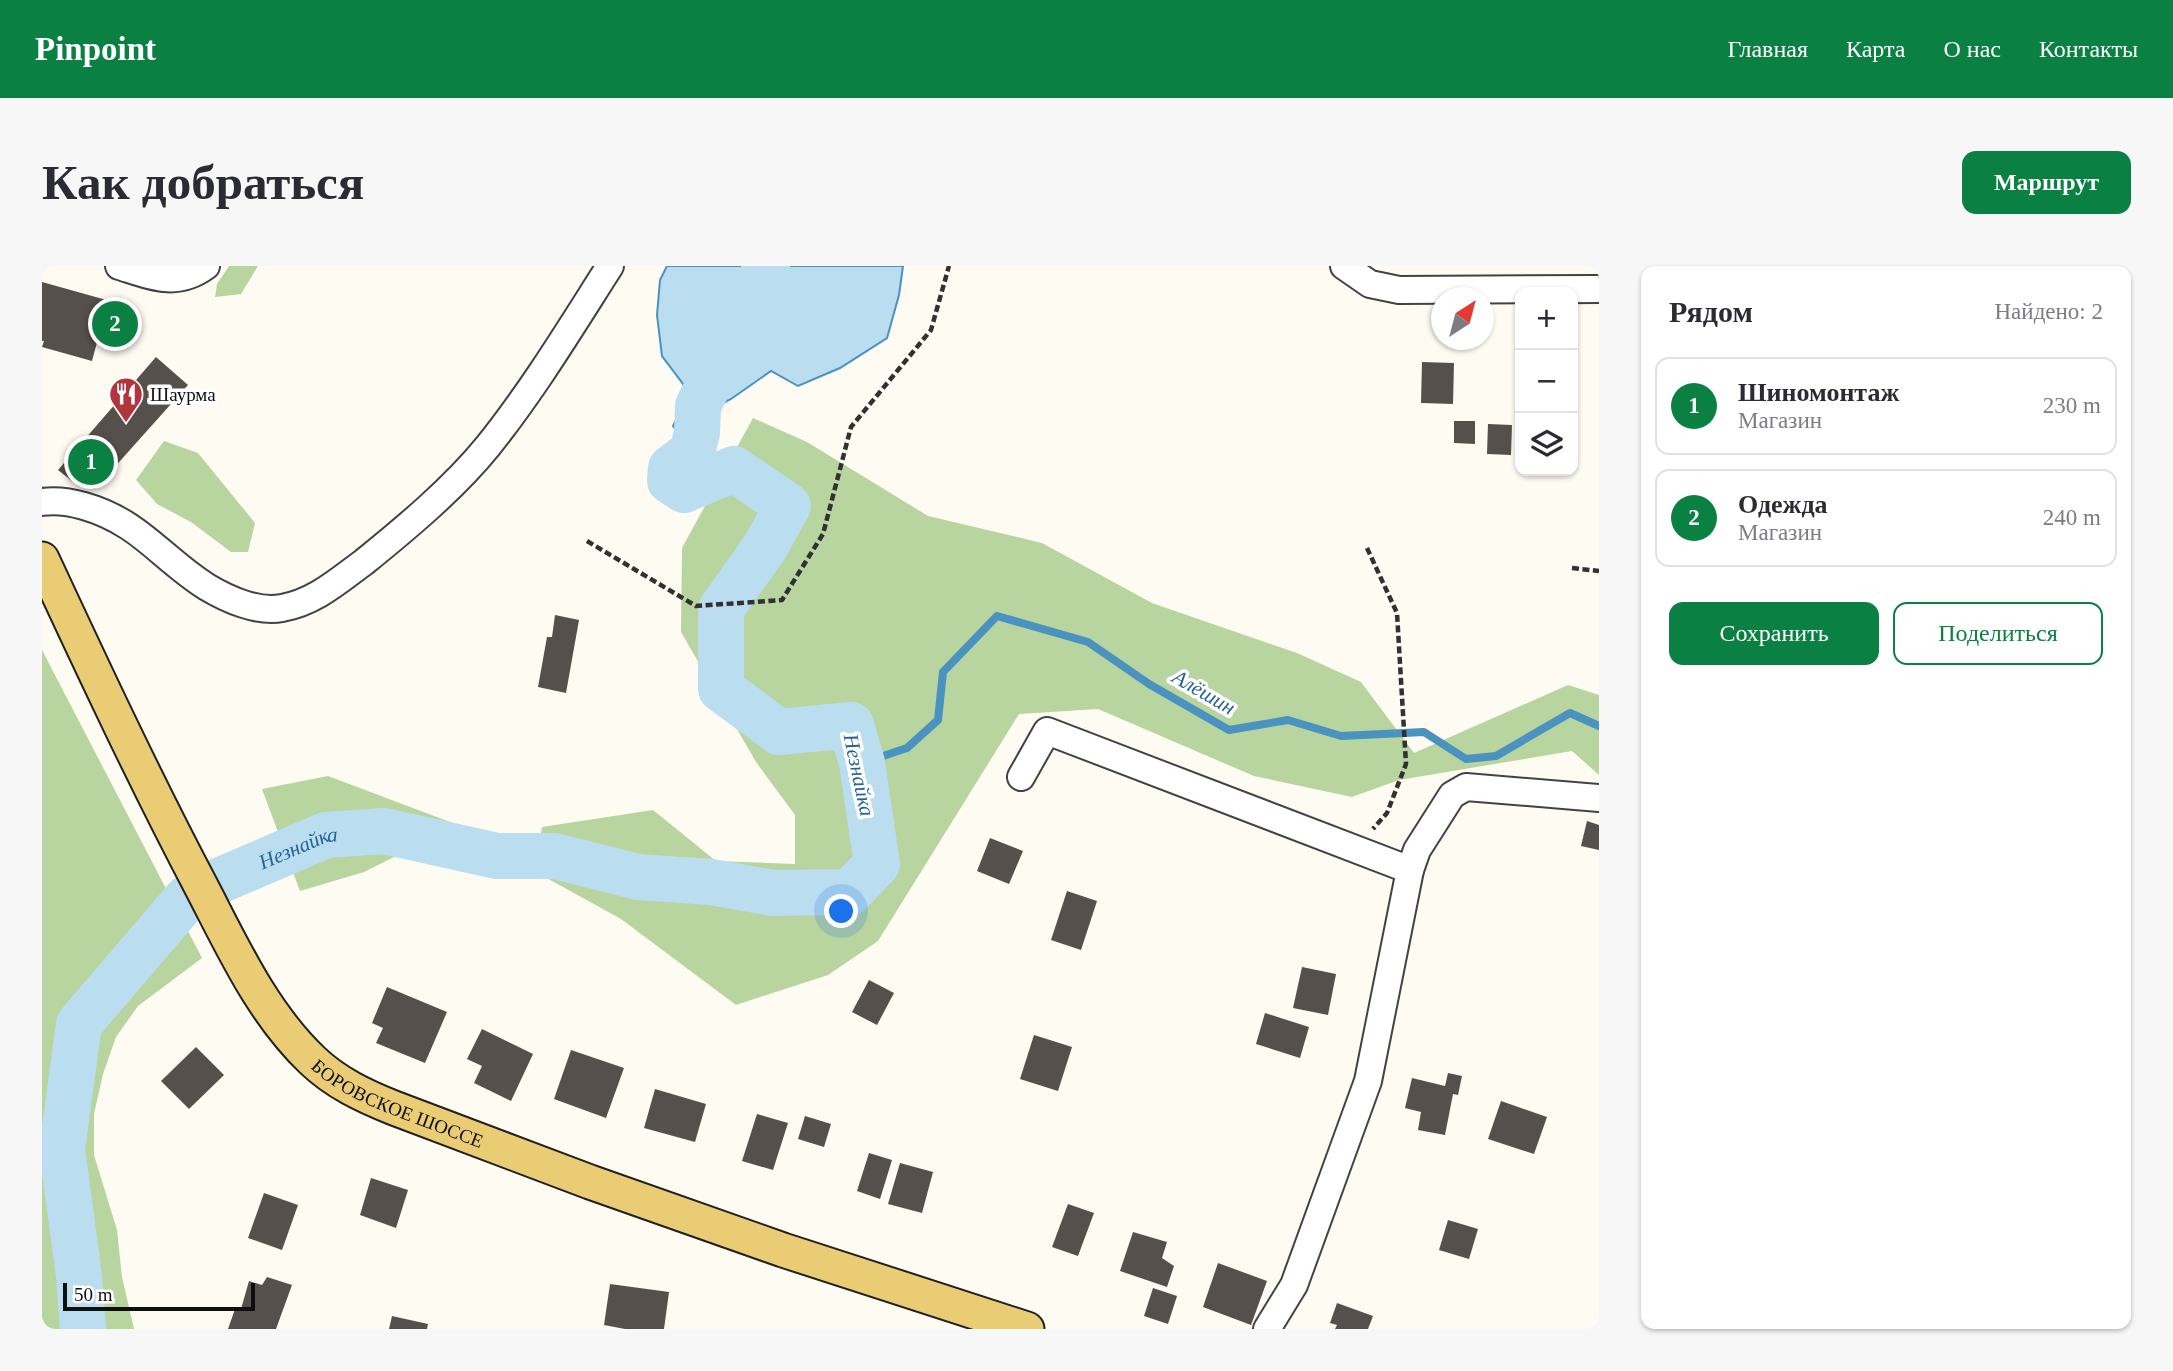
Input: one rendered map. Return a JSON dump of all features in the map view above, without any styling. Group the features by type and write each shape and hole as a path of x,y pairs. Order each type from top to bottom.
{"main road":[{"name":"БОРОВСКОЕ ШОССЕ","path":"42,559 170,828 257,990 295,1042 329,1075 365,1097 590,1182 783,1250 1027,1329"}],"street":[{"path":"119,266 158,278 177,279 194,275 206,266"},
{"path":"42,502 77,504 119,518 207,587 257,608 279,609 324,593 384,546 466,471 489,446 610,266"},
{"path":"1344,266 1370,284 1399,290 1599,289"},
{"path":"1021,777 1047,731 1410,870"},
{"path":"1267,1329 1294,1285 1368,1081 1410,870 1417,850 1452,795 1466,787 1599,798"}],"path":[{"path":"587,541 696,606 782,600 823,534 851,427 932,330 949,266"},
{"path":"1357,849 1387,813 1406,764 1397,613 1367,548"},
{"path":"1572,568 1599,571"}],"green space":[{"path":"229,266 258,266 241,294 215,297 217,284"},
{"path":"753,418 807,442 928,516 1042,543 1152,603 1297,653 1361,682 1414,753 1568,685 1599,695 1599,775 1572,751 1399,780 1352,797 1254,776 1098,709 1019,714 878,941 828,975 736,1005 621,919 534,871 542,827 653,810 716,861 795,864 795,815 756,762 681,632 682,548"},
{"path":"164,441 198,453 255,523 248,552 231,552 191,522 157,504 136,480"},
{"path":"42,650 202,958 138,1006 116,1037 103,1074 94,1114 94,1155 117,1230 122,1277 134,1329 42,1329"},
{"path":"328,776 458,825 364,872 300,891 262,789"}],"water":[{"path":"667,266 903,266 899,295 887,338 840,368 798,386 771,371 714,408 697,433 692,452 673,426 686,401 683,384 662,356 657,315 660,280"}],"building":[{"path":"42,282 135,308 126,342 99,335 92,361 42,347"},
{"path":"156,357 188,385 95,489 72,481 58,470"},
{"path":"1422,362 1454,363 1453,404 1421,403"},
{"path":"1454,421 1475,421 1475,444 1454,443"},
{"path":"1488,424 1512,425 1511,455 1487,454"},
{"path":"555,615 579,620 566,693 538,687 547,637 552,637"},
{"path":"1587,821 1599,825 1599,850 1581,846"},
{"path":"990,838 1023,851 1009,884 977,871"},
{"path":"1067,891 1097,901 1081,950 1051,940"},
{"path":"1302,967 1336,974 1328,1015 1293,1008"},
{"path":"869,980 894,993 877,1025 852,1012"},
{"path":"387,987 447,1012 425,1063 376,1043 383,1028 372,1023"},
{"path":"1265,1013 1309,1027 1300,1058 1256,1044"},
{"path":"482,1029 533,1054 511,1101 474,1083 482,1066 467,1059"},
{"path":"1034,1035 1072,1047 1058,1091 1020,1079"},
{"path":"196,1047 224,1075 189,1109 161,1081"},
{"path":"571,1050 624,1068 606,1118 554,1099"},
{"path":"1448,1073 1462,1076 1458,1095 1453,1094 1445,1135 1418,1130 1421,1112 1405,1108 1412,1078 1445,1086"},
{"path":"655,1089 706,1104 695,1142 644,1128"},
{"path":"1501,1101 1547,1117 1534,1154 1488,1139"},
{"path":"757,1114 788,1123 773,1170 742,1161"},
{"path":"805,1116 831,1124 824,1147 798,1139"},
{"path":"869,1153 892,1160 880,1199 857,1191"},
{"path":"900,1163 933,1172 922,1213 888,1204"},
{"path":"371,1178 408,1190 396,1228 360,1215"},
{"path":"264,1193 298,1205 282,1250 248,1238"},
{"path":"1068,1204 1094,1213 1078,1256 1052,1247"},
{"path":"1448,1220 1478,1229 1469,1259 1439,1250"},
{"path":"1133,1232 1167,1242 1162,1258 1174,1266 1167,1287 1120,1271"},
{"path":"1218,1263 1267,1281 1251,1325 1203,1307"},
{"path":"267,1277 292,1285 276,1329 228,1329 235,1309 241,1309 249,1281 262,1285"},
{"path":"610,1284 669,1292 664,1329 625,1329 604,1325"},
{"path":"1153,1288 1177,1296 1168,1324 1144,1316"},
{"path":"1337,1303 1373,1316 1368,1329 1335,1329 1337,1325 1330,1323"},
{"path":"392,1316 428,1324 427,1329 389,1329"}],"waterway":[{"name":"Незнайка","path":"221,880 326,835 384,831 497,856 555,856 638,877 711,882 773,893 850,892 877,864 862,763 851,725 779,732 721,689 721,609 765,547 788,506 734,469 684,490 670,481 671,468 692,452 697,433 698,406 767,266"},
{"name":"Алёшин","path":"862,763 907,748 938,720 943,672 997,616 1088,642 1149,684 1229,730 1288,720 1341,736 1424,732 1466,759 1496,756 1570,713 1599,726"},
{"name":"Незнайка","path":"83,1329 79,1276 62,1149 79,1024 187,898"}],"place":[{"name":"Одежда","path":"115,324"},
{"name":"Шаурма","path":"126,424"},
{"name":"Шиномонтаж","path":"91,462"}]}
